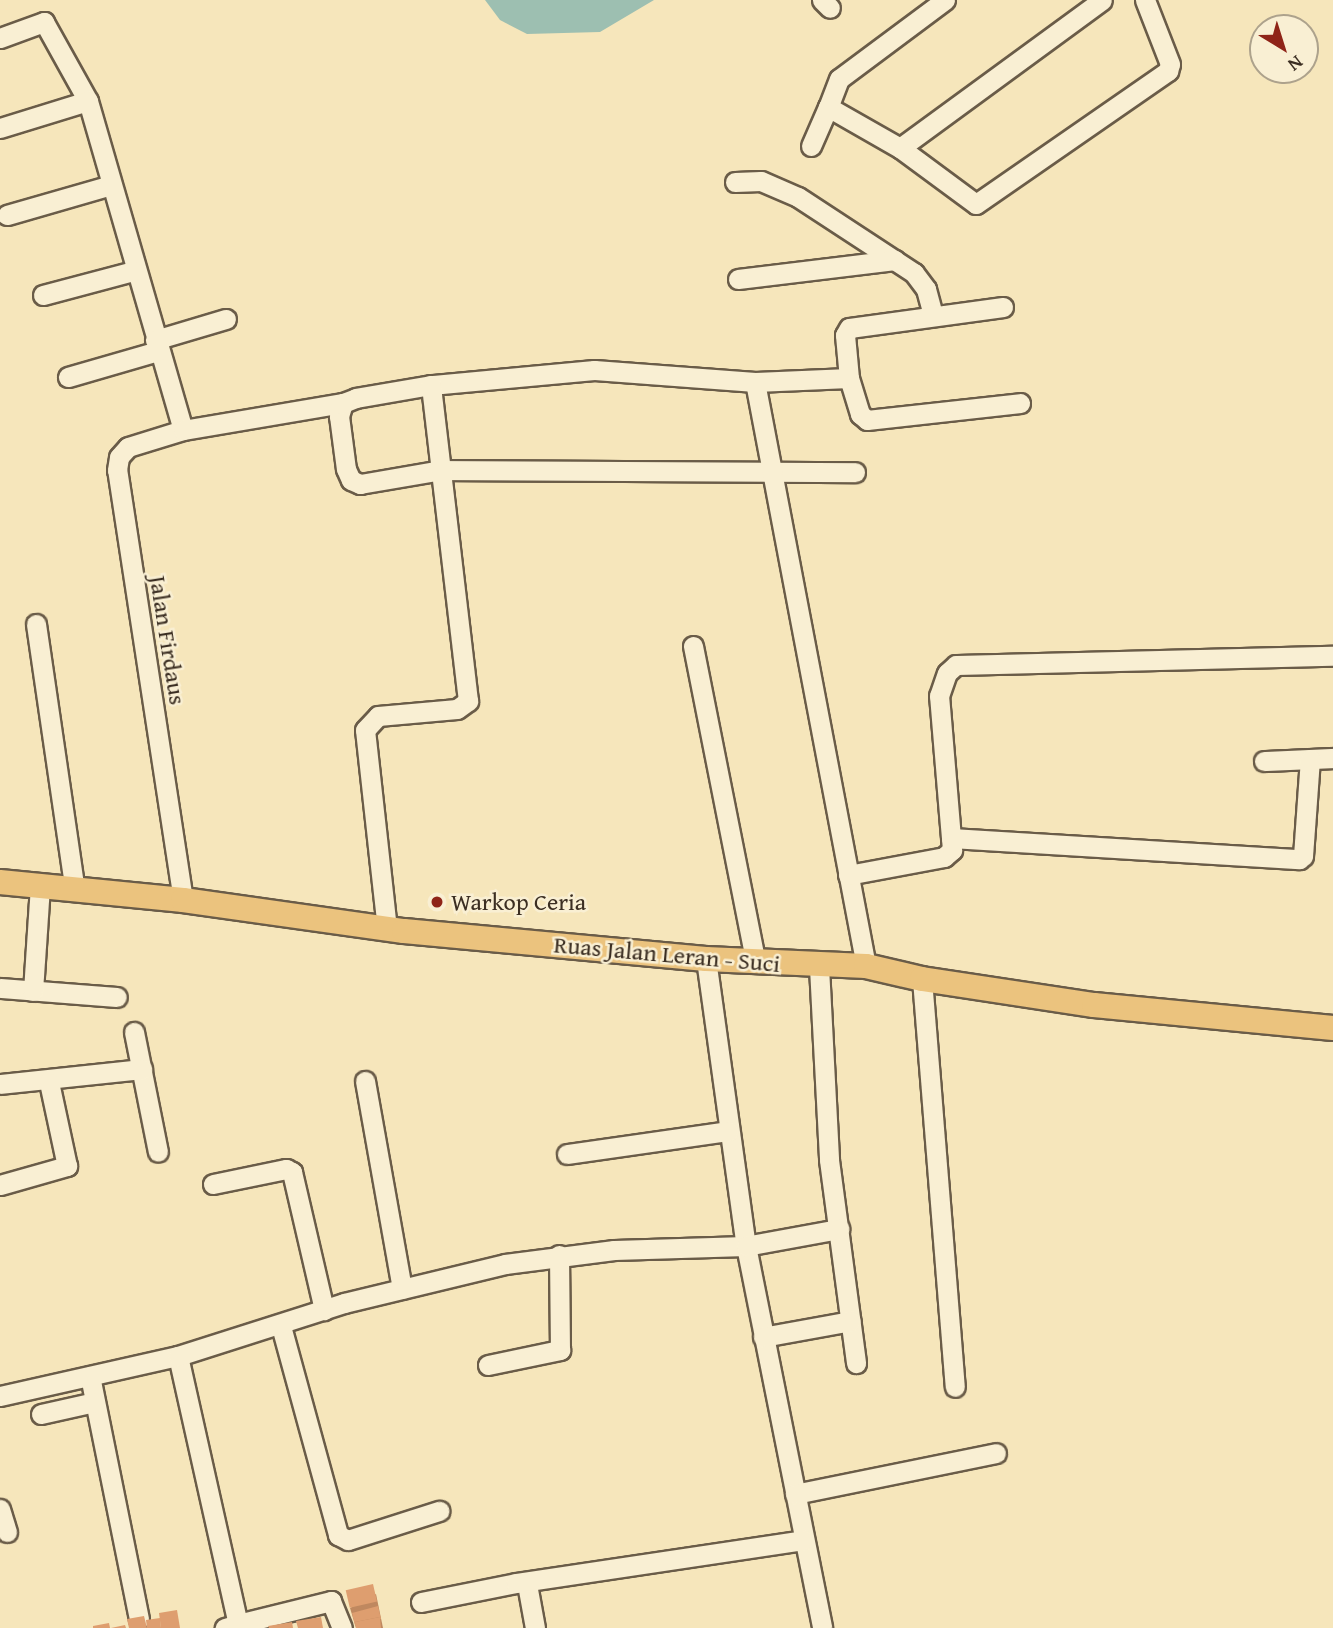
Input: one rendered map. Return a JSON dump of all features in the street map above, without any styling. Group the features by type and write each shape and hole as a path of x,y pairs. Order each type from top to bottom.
{"main road":[{"name":"Ruas Jalan Leran - Suci","path":"0,882 183,900 387,929 706,959 755,960 819,967 866,966 922,979 1094,1005 1333,1028"}],"street":[{"path":"811,146 839,79 946,0"},
{"path":"900,148 1102,0"},
{"path":"828,107 900,148 971,202 981,202 1168,71 1170,64 1145,0"},
{"path":"0,38 46,23 88,101 133,271 183,430"},
{"path":"0,128 88,101"},
{"path":"735,182 761,181 798,197 915,273 926,289 933,316"},
{"path":"7,215 111,185"},
{"path":"738,279 895,260"},
{"path":"43,295 133,271"},
{"path":"1003,307 849,328 849,378 860,415 867,420 1020,402"},
{"path":"68,377 226,319"},
{"name":"Jalan Firdaus","path":"183,900 117,470 122,451 183,430 431,385 594,370 755,382 849,378"},
{"path":"755,382 866,966"},
{"path":"387,929 365,730 378,716 457,709 468,701 431,385"},
{"path":"343,403 340,428 351,480 360,484 441,470 855,472"},
{"path":"36,624 75,890"},
{"path":"693,646 755,960"},
{"path":"848,874 944,857 951,850 939,696 947,673 956,665 1333,656"},
{"path":"1264,761 1333,758"},
{"path":"951,838 1299,859 1303,856 1310,759"},
{"path":"33,990 40,886"},
{"path":"706,959 746,1245 822,1628"},
{"path":"819,967 829,1160 856,1363"},
{"path":"922,979 955,1387"},
{"path":"0,988 117,997"},
{"path":"134,1032 158,1153"},
{"path":"0,1084 49,1082 142,1069"},
{"path":"365,1081 402,1289"},
{"path":"0,1185 67,1166 49,1082"},
{"path":"566,1154 729,1131"},
{"path":"213,1184 286,1169 292,1172 324,1310"},
{"path":"0,1396 178,1356 281,1326 324,1310 402,1289 559,1255 746,1245 839,1229"},
{"path":"488,1365 560,1350 559,1255"},
{"path":"763,1337 851,1321"},
{"path":"281,1326 338,1535 348,1540 439,1511"},
{"path":"178,1356 243,1625 331,1601 342,1628"},
{"path":"90,1376 139,1619"},
{"path":"41,1414 95,1402"},
{"path":"795,1494 996,1453"},
{"path":"0,1509 7,1532"},
{"path":"421,1602 804,1540"},
{"path":"527,1584 535,1628"}],"shaded area":[{"path":"485,0 654,0 600,32 527,34 500,20"}],"building":[{"path":"373,1584 377,1602 350,1608 346,1590"},
{"path":"378,1606 381,1619 380,1617 355,1622 355,1625 352,1613"},
{"path":"177,1610 180,1628 161,1628 159,1613"},
{"path":"144,1616 147,1628 129,1628 127,1619"},
{"path":"321,1617 323,1628 298,1628 296,1621"},
{"path":"380,1617 381,1628 356,1628 355,1622"},
{"path":"160,1618 161,1628 147,1628 146,1620"},
{"path":"292,1622 293,1628 268,1626"},
{"path":"109,1623 110,1628 93,1628 93,1626"}],"place":[{"name":"Warkop Ceria","path":"437,902"}]}
